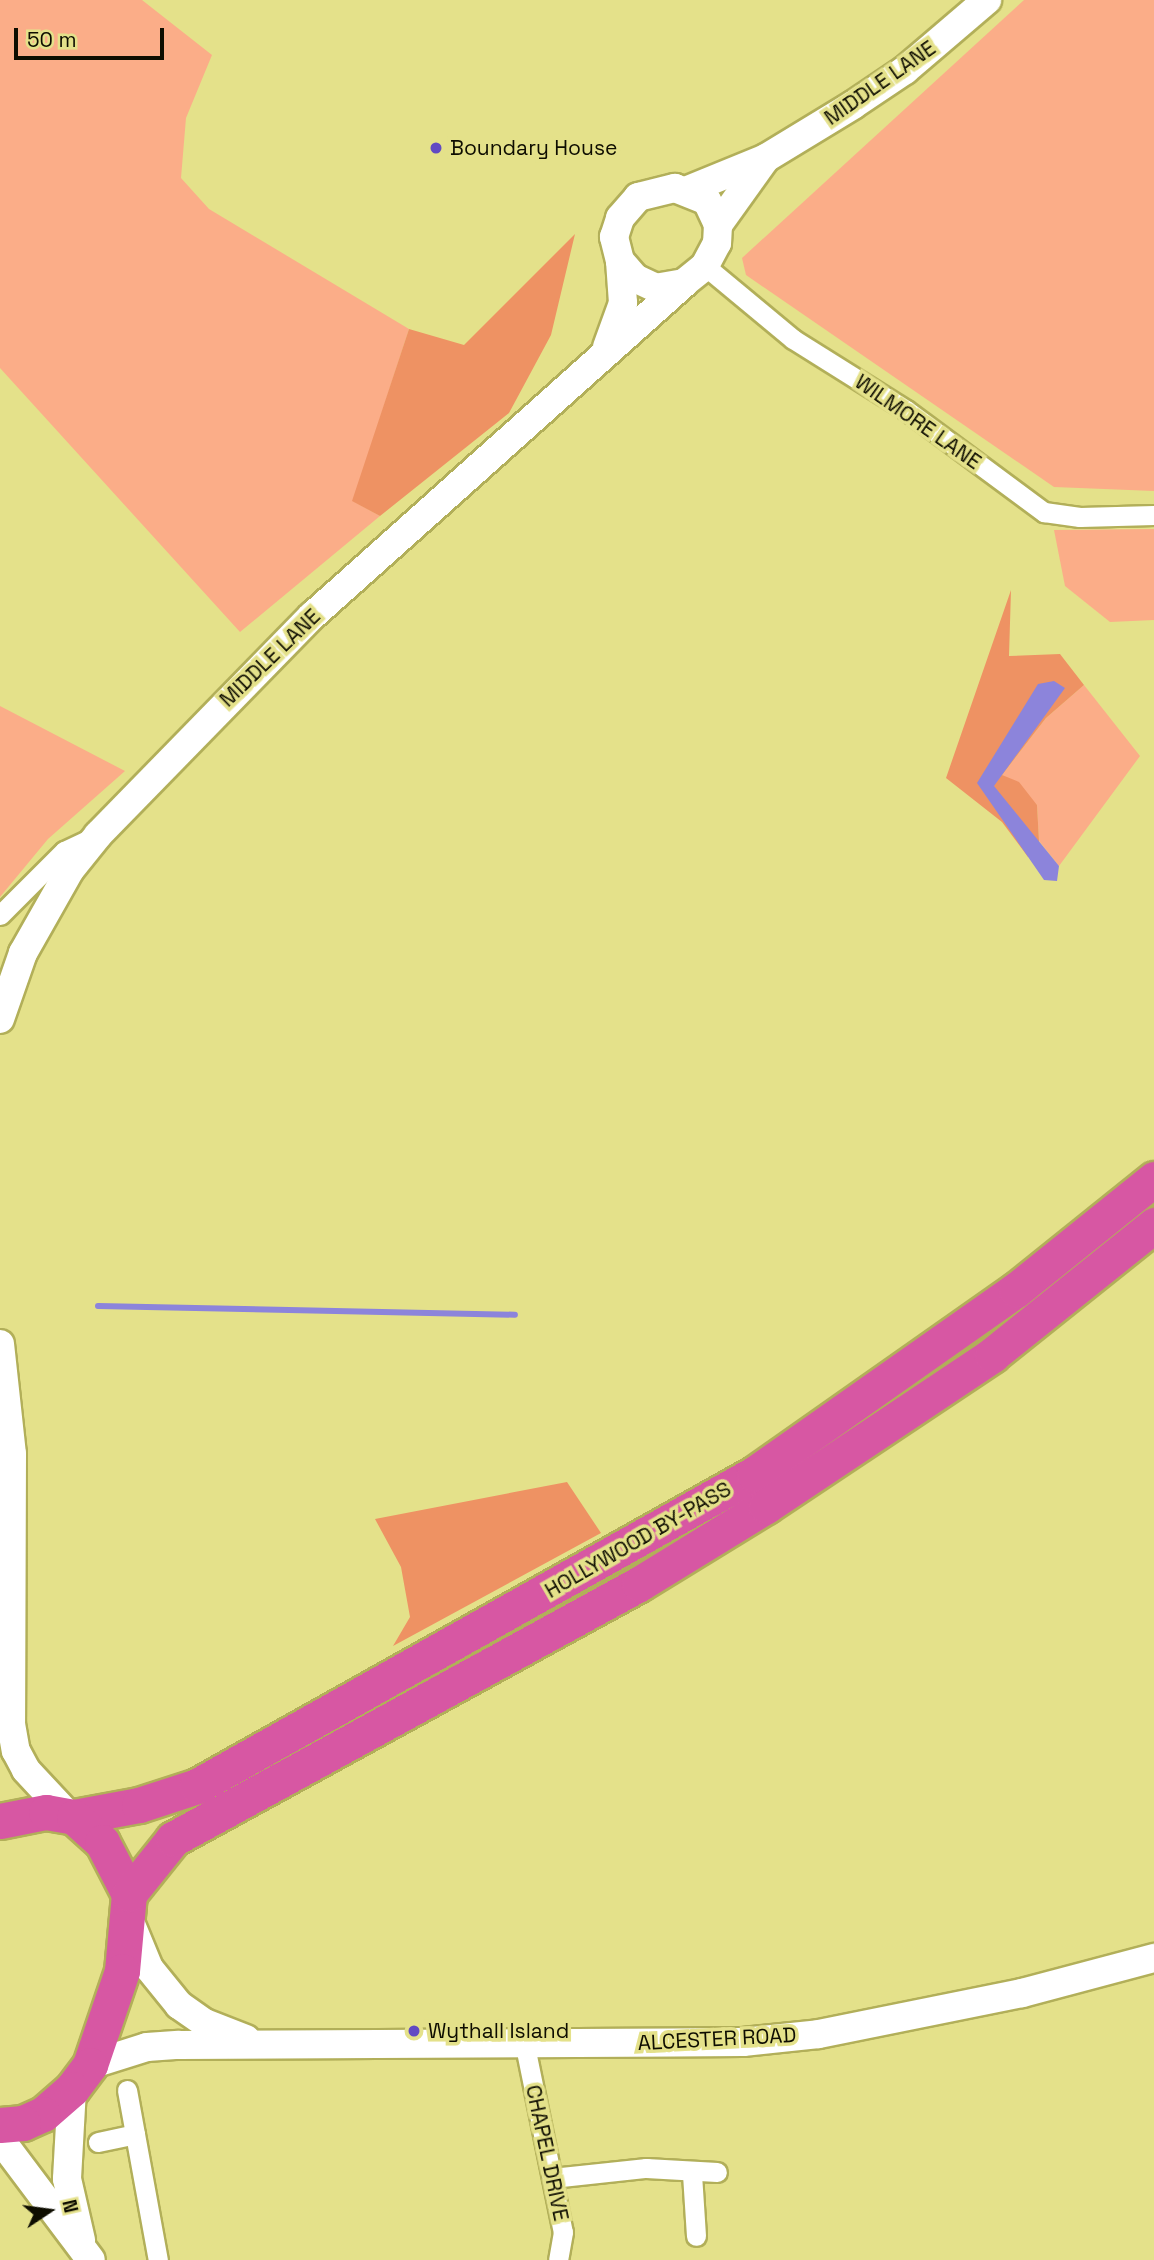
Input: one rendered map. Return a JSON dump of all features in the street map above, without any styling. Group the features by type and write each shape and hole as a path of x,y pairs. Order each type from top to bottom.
{"highway":[{"name":"HOLLYWOOD BY-PASS","path":"0,1821 46,1812 71,1816 139,1805 197,1786 754,1474 1005,1298 1154,1179"},
{"name":"HOLLYWOOD BY-PASS","path":"128,1905 173,1839 639,1584 765,1506 992,1355 1154,1225"},
{"path":"0,2125 23,2123 43,2113 81,2077 122,1971 128,1905 102,1842 71,1816"}],"street":[{"name":"MIDDLE LANE","path":"606,350 623,303 620,261 614,237 620,219 638,197 659,189 688,190 766,158 905,70 987,0"},
{"name":"MIDDLE LANE","path":"0,1019 23,953 71,870 98,835 312,616 606,350 695,275 717,243 718,225 766,158"},
{"path":"688,190 706,201 718,225"},
{"path":"620,261 635,278 656,288 695,275"},
{"name":"WILMORE LANE","path":"695,275 906,410 1044,512 1080,517 1154,515"},
{"path":"0,915 64,851 98,835"},
{"path":"0,1344 12,1454 8,1676 16,1751 26,1770 71,1816"},
{"path":"0,1630 10,1567"},
{"name":"ALCESTER ROAD","path":"128,1905 149,1968 179,2005 205,2024 271,2046"},
{"name":"ALCESTER ROAD","path":"81,2077 147,2047 525,2046 743,2042 819,2034 1022,1993 1154,1958"},
{"name":"CHAPEL DRIVE","path":"525,2046 564,2232 558,2260"},
{"path":"81,2077 67,2179 86,2250"},
{"path":"127,2090 158,2260"},
{"path":"98,2142 135,2134"},
{"path":"0,2139 86,2250"},
{"path":"552,2178 646,2168 692,2174 717,2172"},
{"path":"692,2174 696,2236"}],"shaded area":[{"path":"0,0 142,0 212,55 186,118 181,178 209,209 409,329 353,501 380,516 240,632 0,368"},
{"path":"1024,0 1154,0 1154,491 1054,487 746,275 742,258"},
{"path":"575,234 551,335 509,413 380,516 352,501 409,329 464,345"},
{"path":"1154,529 1154,620 1110,622 1065,586 1054,530"},
{"path":"1011,590 1009,656 1060,654 1084,685 1046,718 1002,775 1019,782 1037,805 1039,841 1028,857 1002,822 946,778"},
{"path":"1054,681 1065,688 994,786 1059,866 1057,881 1044,880 977,783 1038,684"},
{"path":"1084,685 1140,756 1059,866 1039,841 1037,805 1002,775 1046,718"},
{"path":"0,706 125,771 48,839 0,897"},
{"path":"567,1482 601,1533 393,1646 410,1617 401,1567 375,1519"}],"waterway":[{"path":"98,1306 515,1315"}],"place":[{"name":"Boundary House","path":"436,148"},
{"name":"Wythall Island","path":"414,2031"}]}
